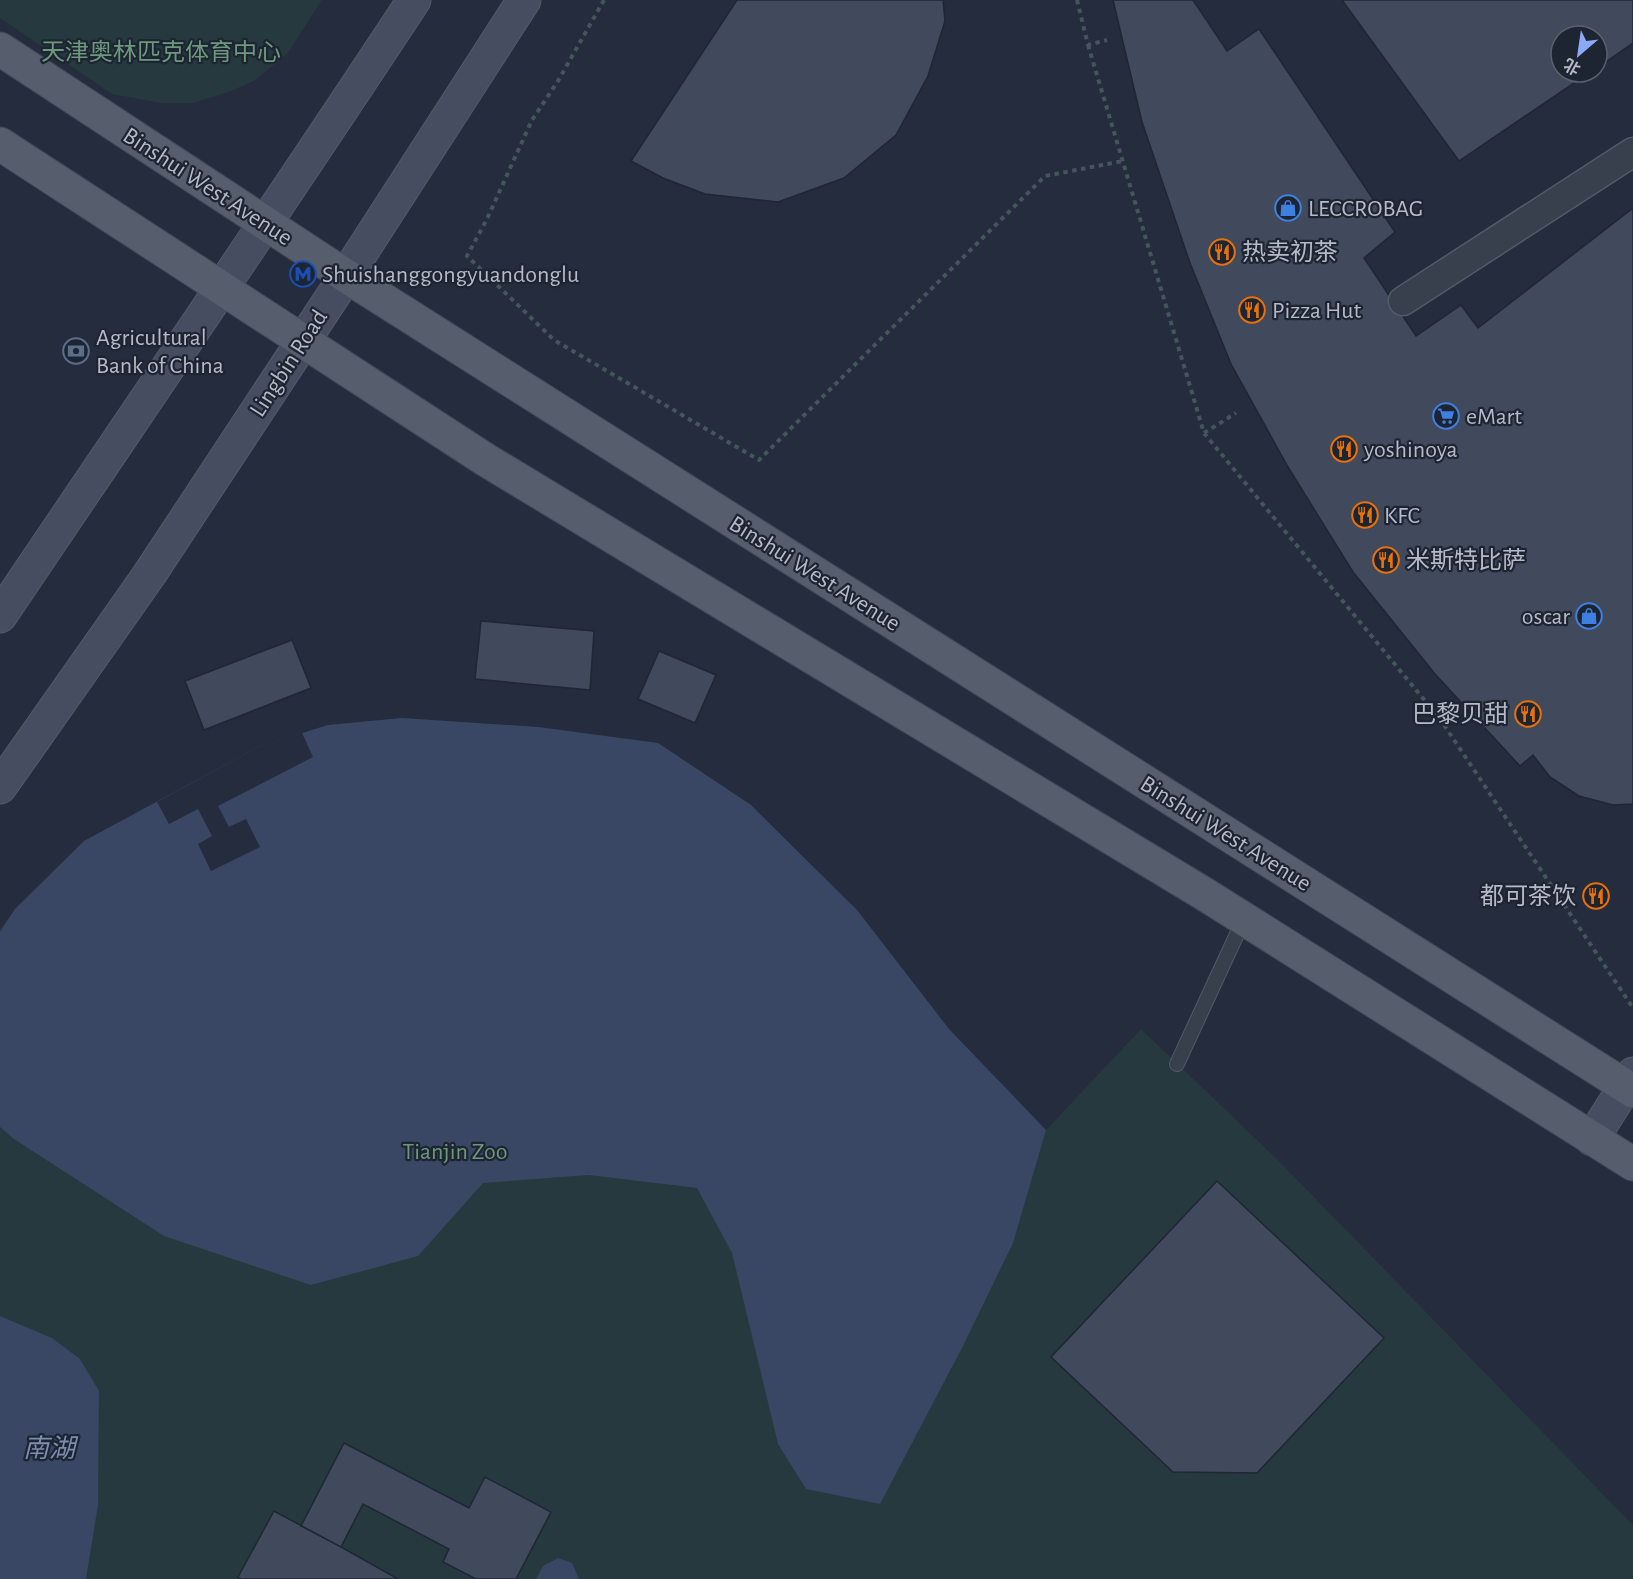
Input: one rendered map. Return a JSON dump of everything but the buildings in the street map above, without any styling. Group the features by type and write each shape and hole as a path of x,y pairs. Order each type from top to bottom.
{"main road":[{"path":"0,616 266,224 414,0"},
{"name":"Lingbin Road","path":"0,787 149,575 524,0"},
{"name":"Binshui West Avenue","path":"0,49 346,276 1630,1084"},
{"path":"0,144 301,342 486,460 1244,919 1633,1164"},
{"path":"1592,1139 1630,1084"}],"street":[{"path":"1403,301 1633,152"}],"lane":[{"path":"1177,1064 1244,919"}],"path":[{"path":"604,0 558,81 532,120 487,219 467,256 554,340 759,460 1045,176 1123,161"},
{"path":"1077,0 1088,45 1204,433 1440,719 1633,1008"},
{"path":"1088,45 1107,40"},
{"path":"1204,433 1236,413"}],"green space":[{"name":"天津奥林匹克体育中心","path":"0,0 322,0 287,54 254,81 193,103 161,103 112,94 0,18"},
{"name":"Tianjin Zoo","path":"402,718 538,727 658,743 751,805 857,910 949,1029 1046,1130 1141,1029 1278,1160 1633,1525 1633,1579 0,1579 0,929 15,909 84,841 258,747 328,725"}],"water":[{"path":"402,718 538,727 658,743 751,805 857,910 949,1029 1046,1130 1013,1243 963,1346 880,1504 806,1489 778,1444 732,1253 697,1188 589,1175 483,1183 418,1256 311,1285 164,1236 14,1139 0,1127 0,932 15,909 84,841 258,747 328,725"},
{"name":"南湖","path":"0,1316 52,1338 80,1359 99,1391 98,1505 86,1579 0,1579"},
{"path":"558,1558 572,1563 579,1579 536,1579 543,1566"}],"pier":[{"path":"302,733 313,757 218,806 229,827 246,819 260,847 211,871 198,844 212,836 198,809 169,824 157,802 258,747"}],"place":[{"name":"LECCROBAG","path":"1288,208"},
{"name":"热卖初茶","path":"1222,252"},
{"name":"Shuishanggongyuandonglu","path":"303,274"},
{"name":"Pizza Hut","path":"1252,310"},
{"name":"Agricultural Bank of China","path":"76,351"},
{"name":"eMart","path":"1446,416"},
{"name":"yoshinoya","path":"1344,449"},
{"name":"KFC","path":"1365,515"},
{"name":"米斯特比萨","path":"1386,560"},
{"name":"oscar","path":"1589,616"},
{"name":"巴黎贝甜","path":"1528,714"},
{"name":"都可茶饮","path":"1596,896"}]}
